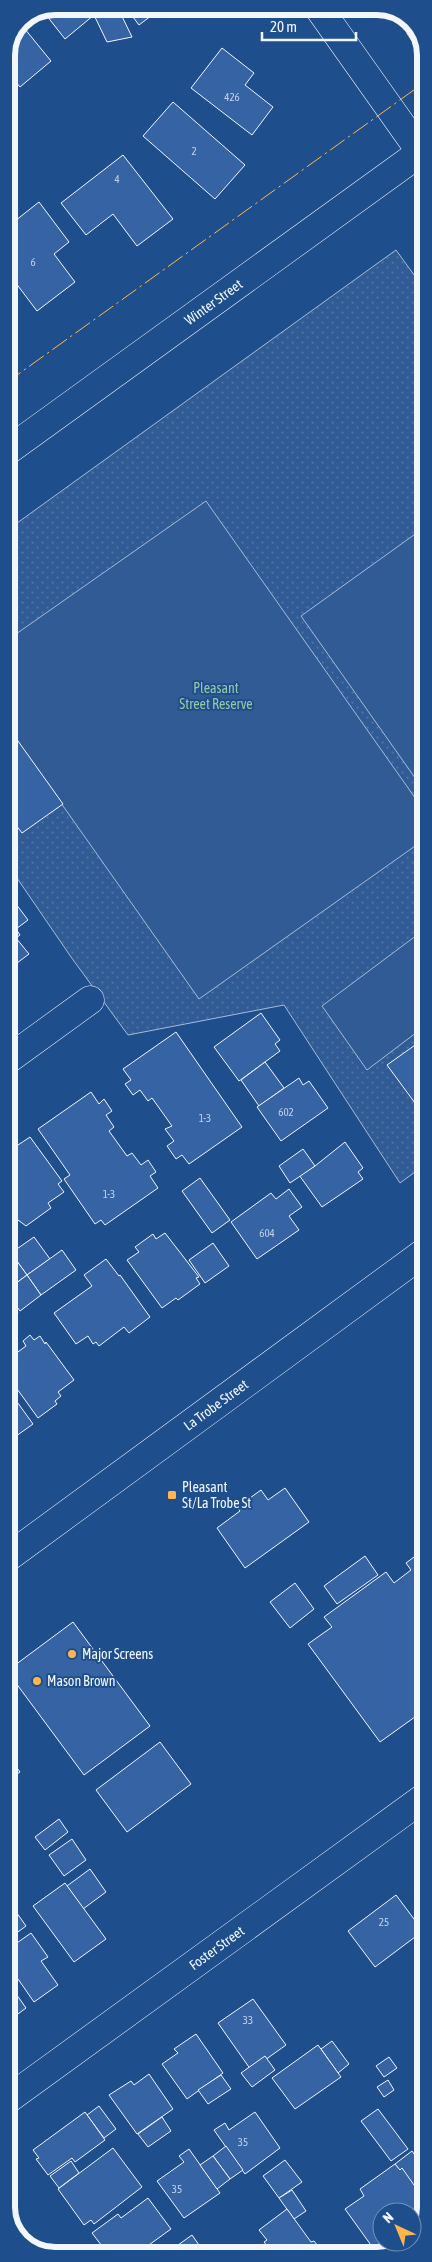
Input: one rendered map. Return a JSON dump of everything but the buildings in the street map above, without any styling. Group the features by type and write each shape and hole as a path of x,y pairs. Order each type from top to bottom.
{"street":[{"path":"324,15 417,146"},
{"name":"Winter Street","path":"15,446 417,159"},
{"path":"15,1054 90,1000"},
{"name":"La Trobe Street","path":"15,1552 417,1259"},
{"name":"Foster Street","path":"15,2094 417,1803"}],"green space":[{"name":"Pleasant Street Reserve","path":"396,250 417,279 417,1171 400,1183 284,1005 128,1035 71,957 15,875 15,525"}],"shaded area":[{"path":"206,501 417,801 417,845 199,999 15,738 15,635"},
{"path":"417,533 417,781 301,616"},
{"path":"417,935 417,1032 367,1070 322,1006"}],"power":[{"path":"398,21 416,47"},
{"path":"15,377 417,88"}],"place":[{"name":"Pleasant St/La Trobe St","path":"172,1495"},
{"name":"Major Screens","path":"72,1654"},
{"name":"Mason Brown","path":"37,1681"}]}
